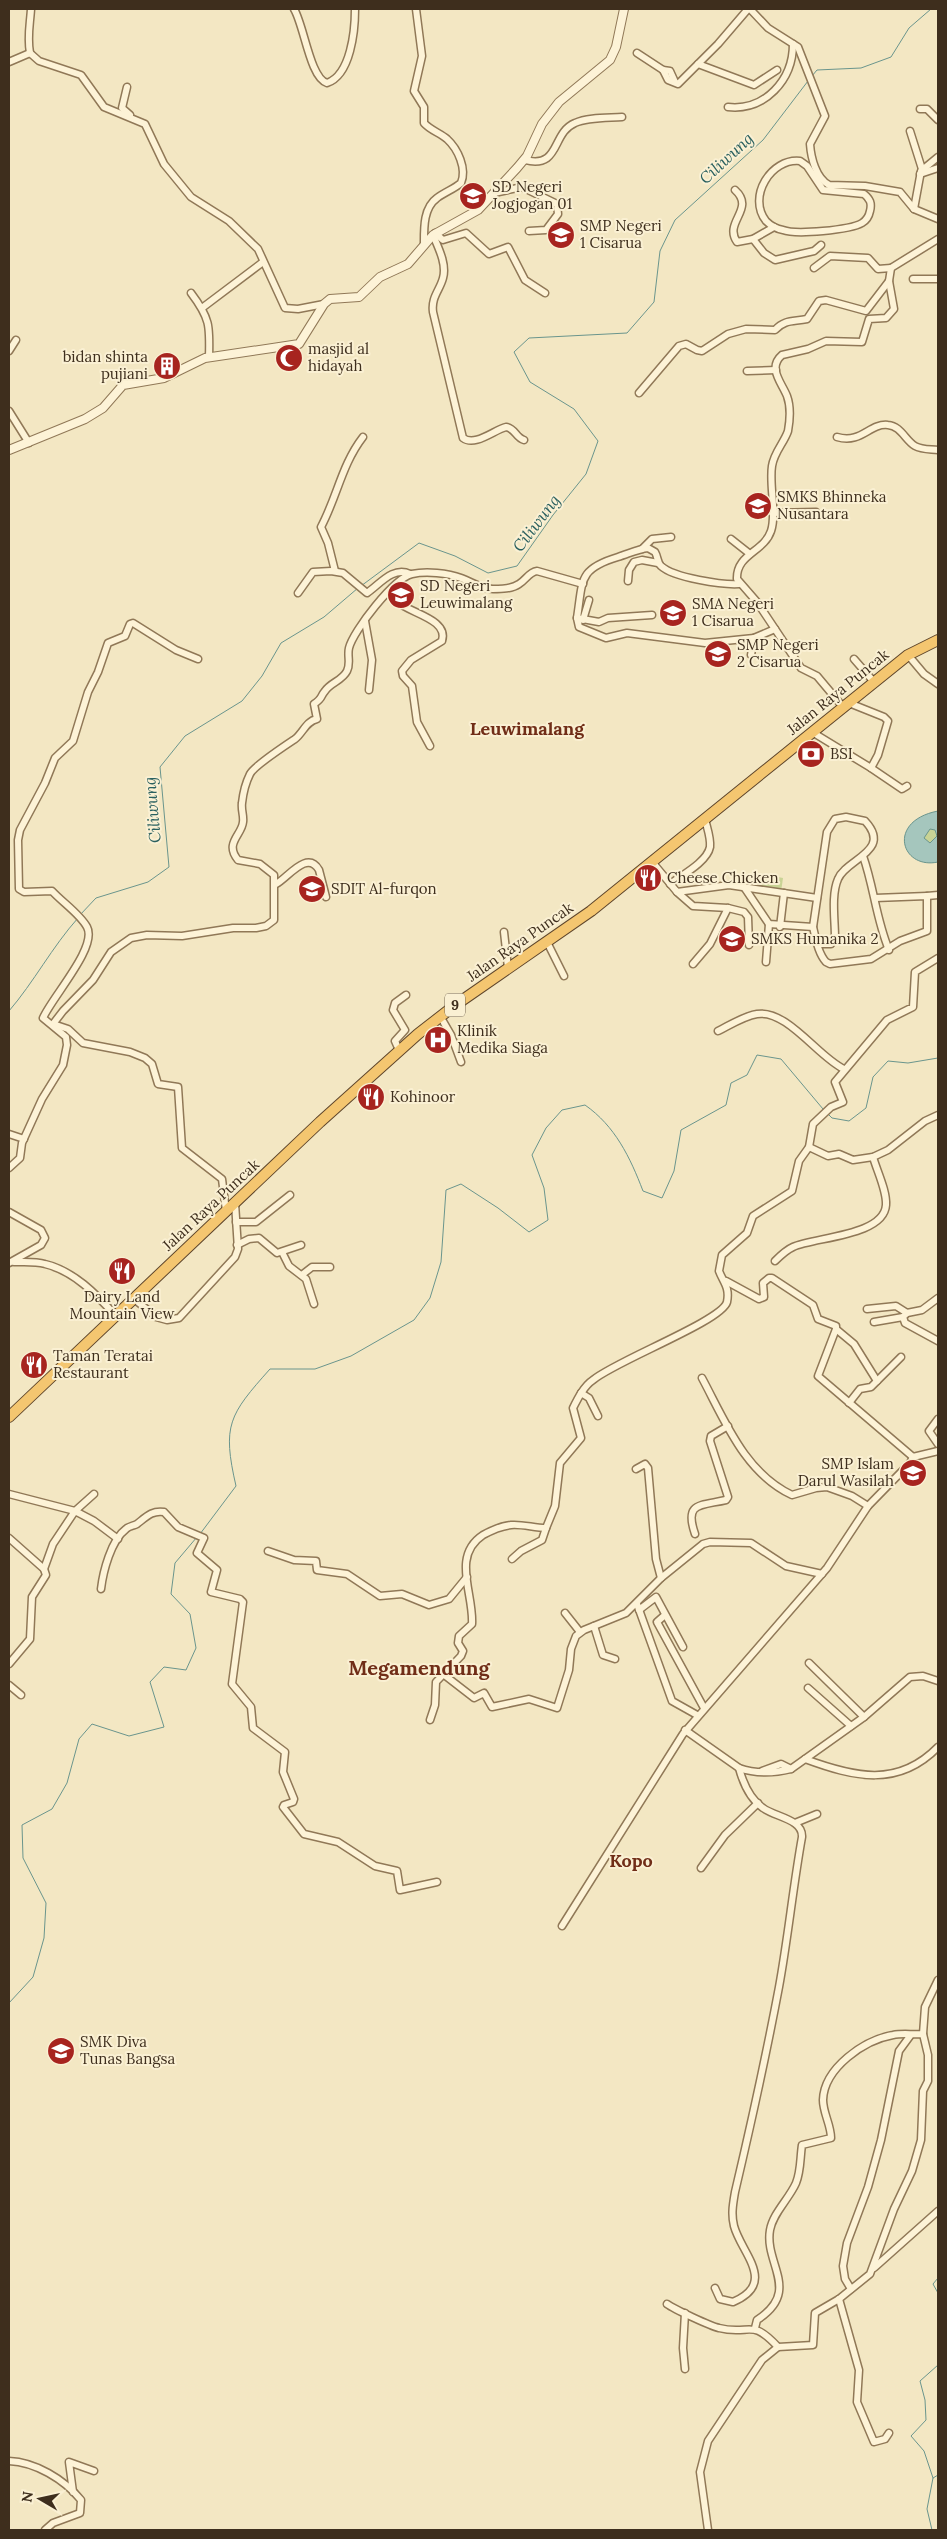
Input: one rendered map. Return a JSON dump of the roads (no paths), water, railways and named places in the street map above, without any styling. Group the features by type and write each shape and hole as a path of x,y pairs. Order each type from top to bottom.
{"highway":[{"name":"Jalan Raya Puncak","path":"9,1417 235,1202 399,1050 440,1016 547,942 653,862 908,655 938,640"}],"street":[{"path":"31,9 31,24 27,40 30,53 39,61 81,75 104,107 145,124 164,164 191,197 241,231 258,249 284,308 298,309 324,304"},
{"path":"294,9 302,22 316,74 322,81 327,83 336,77 347,58 354,35 355,9"},
{"path":"416,9 422,56 414,91 424,107 424,123 452,145 463,169 461,183 437,198 429,207 425,224 424,245"},
{"path":"9,450 60,431 93,415 105,406 123,386 164,378 199,360 209,357 298,346 311,328 324,304 330,299 360,297 380,277 408,264 434,234 473,213 525,160 540,127 559,102 610,60 616,47 624,9"},
{"path":"637,53 663,70 673,74 675,82 678,84 749,9 768,28 800,50 825,116 810,144 818,174 829,186 865,186 900,192 914,209 938,219"},
{"path":"728,107 748,107 782,82 790,69 793,44"},
{"path":"9,62 30,53"},
{"path":"698,64 754,85 777,70"},
{"path":"127,87 123,109 132,118"},
{"path":"920,109 927,109 938,120"},
{"path":"525,160 540,162 546,160 570,126 578,122 622,117"},
{"path":"910,131 921,171 914,209"},
{"path":"921,171 938,157"},
{"path":"800,161 805,164 823,190 864,194 870,199 871,209 866,220 856,226 794,231 784,231 774,227 762,213 761,188 775,169 789,162 800,161"},
{"path":"921,171 938,168"},
{"path":"864,194 865,186"},
{"path":"493,193 522,187 557,204 558,214 546,230 529,230"},
{"path":"735,190 741,196 743,205 735,224 734,237 740,243 753,239 774,227"},
{"path":"434,234 443,240 465,233 489,254 508,247 526,280 545,293"},
{"path":"434,234 444,272 435,294 432,309 463,438 467,441 474,441 506,427 511,428 519,438 524,440"},
{"path":"753,239 773,260 814,250 821,245"},
{"path":"814,268 830,256 868,258 878,268 891,268 938,239"},
{"path":"202,308 263,262"},
{"path":"871,768 878,755 888,720 846,705 817,676 801,668 751,593 739,584 737,579 738,567 770,532 772,466 775,454 786,436 789,421 787,397 776,370 778,359 785,354 808,349 826,341 862,342 868,319 886,318 892,312 894,304 889,281 891,268"},
{"path":"913,279 938,279"},
{"path":"638,393 679,346 686,344 697,350 702,350 728,334 746,329 775,330 782,323 807,320 819,301 826,300 866,311 889,281"},
{"path":"191,293 202,308 210,327 209,357"},
{"path":"9,351 16,340"},
{"path":"747,371 776,370"},
{"path":"9,411 29,443"},
{"path":"837,437 852,439 882,425 889,425 896,427 916,446 938,450"},
{"path":"335,571 328,543 321,527 335,501 343,469 363,437"},
{"path":"772,513 816,512"},
{"path":"671,537 652,539 641,549 591,567 583,584 581,628 606,638 627,633 704,643 754,638 775,629"},
{"path":"731,539 750,554"},
{"path":"641,549 642,560"},
{"path":"641,549 655,552 658,563"},
{"path":"628,581 631,564 642,560 658,563 670,572 721,584 739,584"},
{"path":"298,593 306,585 311,573 335,571 346,574 364,592 368,592 392,574 404,572 410,574 450,575 481,587 496,589 518,585 532,572 537,571 583,584"},
{"path":"54,1026 63,1011 93,980 111,952 127,940 147,935 182,936 266,926 275,917 273,894 276,884 274,876 257,862 238,860 235,853 234,839 243,823 242,804 249,776 253,770 285,744 295,739 312,721 318,719 314,704 322,699 325,690 337,683 346,672 349,663 349,648 365,621 392,588 410,574"},
{"path":"392,588 398,601 430,619 443,635 442,641 411,660 402,670 403,676 412,686 417,722 430,746"},
{"path":"580,619 590,600"},
{"path":"580,619 599,622 608,618 652,615"},
{"path":"365,621 372,660 369,690"},
{"path":"9,1168 20,1158 24,1139 42,1099 66,1059 66,1037 44,1020 44,1017 50,1002 74,970 84,952 88,935 85,924 52,891 24,892 20,889 19,836 55,758 73,741 88,692 98,672 107,645 125,636 130,624 133,623 176,650 198,660"},
{"path":"751,655 754,638"},
{"path":"908,655 924,674 938,684"},
{"path":"854,659 874,682"},
{"path":"812,732 902,789 907,786"},
{"path":"818,944 829,945 834,941 837,880 843,872 863,856 872,844 871,832 866,822 846,817 833,820 827,832 813,927 818,944 824,960 830,964 871,959 889,950 900,941 927,931 927,896"},
{"path":"670,884 694,866 708,851 710,844 705,819"},
{"path":"863,856 875,898 880,927 889,950"},
{"path":"653,862 677,892 693,906 742,910 747,916 749,945"},
{"path":"276,884 283,881 296,868 304,863 309,863 317,866 326,897"},
{"path":"677,892 714,886 744,887 817,898"},
{"path":"744,887 768,924 766,962"},
{"path":"780,927 784,893"},
{"path":"875,898 938,895"},
{"path":"693,964 710,944 728,908"},
{"path":"768,924 780,927 813,927"},
{"path":"504,932 508,968"},
{"path":"547,942 564,976"},
{"path":"878,1381 854,1344 836,1326 817,1319 814,1305 772,1278 763,1284 764,1297 759,1300 726,1281 719,1271 722,1256 747,1233 754,1216 792,1191 799,1161 809,1147 813,1124 831,1107 843,1102 835,1084 844,1069 889,1019 913,1007 915,972 938,958"},
{"path":"399,1050 395,1041 405,1030 393,1009 395,1004 406,995"},
{"path":"718,1031 754,1014 768,1014 785,1022 831,1062 844,1069"},
{"path":"440,1016 452,1037 460,1062"},
{"path":"54,1026 68,1029 83,1042 145,1058 152,1064 157,1083 178,1087 182,1148 223,1182 226,1211"},
{"path":"809,1147 828,1156 838,1154 853,1160 873,1157 882,1154 925,1121 938,1115"},
{"path":"9,1134 24,1139"},
{"path":"774,1261 793,1247 836,1237 878,1222 884,1214 886,1202 873,1157"},
{"path":"236,1222 256,1222 290,1194"},
{"path":"133,1298 160,1318 170,1320 181,1317 235,1257 238,1245 235,1202"},
{"path":"9,1212 41,1230 45,1237 41,1245 11,1262"},
{"path":"238,1245 249,1239 257,1238 267,1243 276,1253 301,1245"},
{"path":"282,1252 289,1266 303,1274 308,1283 314,1304"},
{"path":"11,1262 44,1264 70,1275 89,1288 116,1316"},
{"path":"303,1274 312,1267 330,1267"},
{"path":"512,1558 542,1540 555,1506 560,1463 581,1438 573,1412 594,1378 623,1360 698,1326 723,1309 727,1300 726,1281"},
{"path":"874,1322 922,1310 938,1298"},
{"path":"867,1308 896,1306 905,1315 905,1323 938,1341"},
{"path":"836,1328 818,1375 912,1457"},
{"path":"849,1403 861,1388 870,1388 901,1357"},
{"path":"702,1378 747,1458 790,1494 827,1487 852,1496 868,1506"},
{"path":"584,1395 598,1416"},
{"path":"938,1419 929,1431 938,1444"},
{"path":"695,1534 690,1515 692,1509 696,1506 726,1500 728,1497 710,1441 711,1436 728,1426"},
{"path":"912,1457 938,1451"},
{"path":"562,1926 686,1730 822,1574 868,1506 910,1463 912,1457"},
{"path":"636,1469 645,1464 650,1474 656,1559 661,1578"},
{"path":"9,1494 75,1511 94,1521 118,1539"},
{"path":"9,1664 30,1639 32,1597 46,1576 44,1568 53,1544 75,1511 94,1494"},
{"path":"101,1590 104,1569 118,1539 126,1528 134,1526 149,1514 158,1512 166,1514 178,1527 194,1532 204,1538 197,1553 217,1570 210,1592 240,1599 243,1602 232,1686 252,1706 253,1728 285,1752 283,1772 294,1799 293,1802 283,1807 304,1834 338,1842 375,1866 396,1871 400,1890 437,1882"},
{"path":"430,1720 435,1705 436,1684 461,1656 462,1651 458,1643 458,1636 472,1624 467,1577 468,1550 472,1543 497,1528 513,1524 546,1528"},
{"path":"9,1538 44,1568"},
{"path":"638,1607 661,1578 691,1552 710,1542 754,1544 782,1565 822,1574"},
{"path":"268,1551 294,1560 315,1560 317,1570 347,1574 380,1596 402,1594 429,1605 449,1600 467,1577"},
{"path":"443,1674 474,1698 484,1693 492,1707 529,1699 557,1708 569,1670 573,1642 580,1632 623,1615 655,1597 683,1647"},
{"path":"638,1607 672,1701 697,1716"},
{"path":"565,1613 580,1632"},
{"path":"665,1615 657,1620 704,1708"},
{"path":"594,1626 603,1655 615,1659"},
{"path":"665,1636 674,1630"},
{"path":"809,1663 864,1717"},
{"path":"686,1730 739,1768 749,1772 776,1773 791,1769 864,1717 910,1678 923,1676 938,1681"},
{"path":"9,1686 21,1694"},
{"path":"808,1688 851,1726"},
{"path":"805,1759 858,1775 885,1776 922,1762 938,1747"},
{"path":"715,2288 720,2299 733,2302 747,2292 755,2277 754,2265 734,2228 732,2209 755,2110 790,1922 802,1837 801,1829 795,1823 769,1812 758,1803 744,1785 739,1768"},
{"path":"701,1868 724,1835 758,1803"},
{"path":"795,1823 817,1814"},
{"path":"873,2269 894,2210 912,2171 920,2147 923,2091 928,2081 929,2071 923,2034 926,2005 938,1980"},
{"path":"755,2328 757,2320 767,2313 777,2298 779,2276 770,2246 770,2232 773,2221 796,2183 800,2170 802,2144 831,2138 823,2100 831,2076 848,2058 862,2048 892,2035 910,2036 923,2034"},
{"path":"851,2289 845,2279 843,2266 847,2243 868,2187 881,2140 899,2051 910,2036"},
{"path":"708,2530 700,2472 705,2449 758,2363 778,2347 811,2347 814,2341 815,2313 839,2299 868,2276 873,2269 938,2211"},
{"path":"839,2299 859,2370 857,2402 860,2413 874,2442 885,2439 889,2433"},
{"path":"667,2304 718,2328 755,2328 778,2347"},
{"path":"685,2313 683,2348 685,2369"},
{"path":"9,2461 31,2464 73,2492 82,2503 80,2513 53,2522 45,2530"},
{"path":"73,2492 68,2462 94,2471"}],"water":[{"path":"938,811 938,862 925,863 915,859 908,852 905,834 911,824 922,816","holes":["930,829 935,830 937,836 930,843 924,838"]}],"waterway":[{"name":"Ciliwung","path":"812,76 817,70 861,68 891,57 909,28 931,9"},
{"name":"Ciliwung","path":"361,586 419,543 455,556 488,573 517,566 553,515 586,474 598,441 574,409 530,382 514,352 529,338 627,333 654,302 660,251 675,220 763,140 808,81"},
{"name":"Ciliwung","path":"80,915 96,898 148,882 169,867 160,767 185,736 242,701 262,676 281,643 324,617 358,588"},
{"name":"Ciliwung","path":"9,1011 78,918"},
{"path":"200,1534 236,1486 230,1448 232,1422 245,1398 270,1369 315,1369 351,1356 414,1320 430,1298 441,1262 446,1190 461,1184 498,1208 529,1232 548,1220 544,1188 532,1155 546,1128 562,1110 585,1105 596,1113 613,1132 627,1154 643,1191 662,1198 674,1171 681,1130 726,1105 731,1083 747,1075 757,1055 781,1059 823,1109"},
{"path":"828,1114 832,1118 849,1121 866,1108 873,1077 888,1061 908,1063 938,1058"},
{"path":"9,2003 33,1977 44,1938 46,1903 23,1858 22,1825 52,1809 67,1783 79,1739 92,1724 129,1736 164,1727 150,1682 164,1667 186,1670 196,1648 190,1614 171,1594 175,1563 197,1537"},
{"path":"938,2278 933,2284 938,2293"},
{"path":"933,2478 924,2451 911,2436 926,2420 925,2400 920,2381 938,2365"},
{"path":"932,2530 927,2509 933,2478 938,2475"}],"place":[{"name":"SD Negeri Jogjogan 01","path":"473,196"},
{"name":"SMP Negeri 1 Cisarua","path":"561,235"},
{"name":"masjid al hidayah","path":"289,358"},
{"name":"bidan shinta pujiani","path":"167,366"},
{"name":"SMKS Bhinneka Nusantara","path":"758,506"},
{"name":"SD Negeri Leuwimalang","path":"401,595"},
{"name":"SMA Negeri 1 Cisarua","path":"673,613"},
{"name":"SMP Negeri 2 Cisarua","path":"718,654"},
{"name":"BSI","path":"811,754"},
{"name":"Cheese Chicken","path":"648,878"},
{"name":"SDIT Al-furqon","path":"312,889"},
{"name":"SMKS Humanika 2","path":"732,939"},
{"name":"Klinik Medika Siaga","path":"438,1040"},
{"name":"Kohinoor","path":"371,1097"},
{"name":"Dairy Land Mountain View","path":"122,1271"},
{"name":"Taman Teratai Restaurant","path":"34,1365"},
{"name":"SMP Islam Darul Wasilah","path":"913,1473"},
{"name":"SMK Diva Tunas Bangsa","path":"61,2051"}],"district":[{"name":"Leuwimalang","path":"527,729"},
{"name":"Megamendung","path":"419,1668"},
{"name":"Kopo","path":"631,1861"}]}
